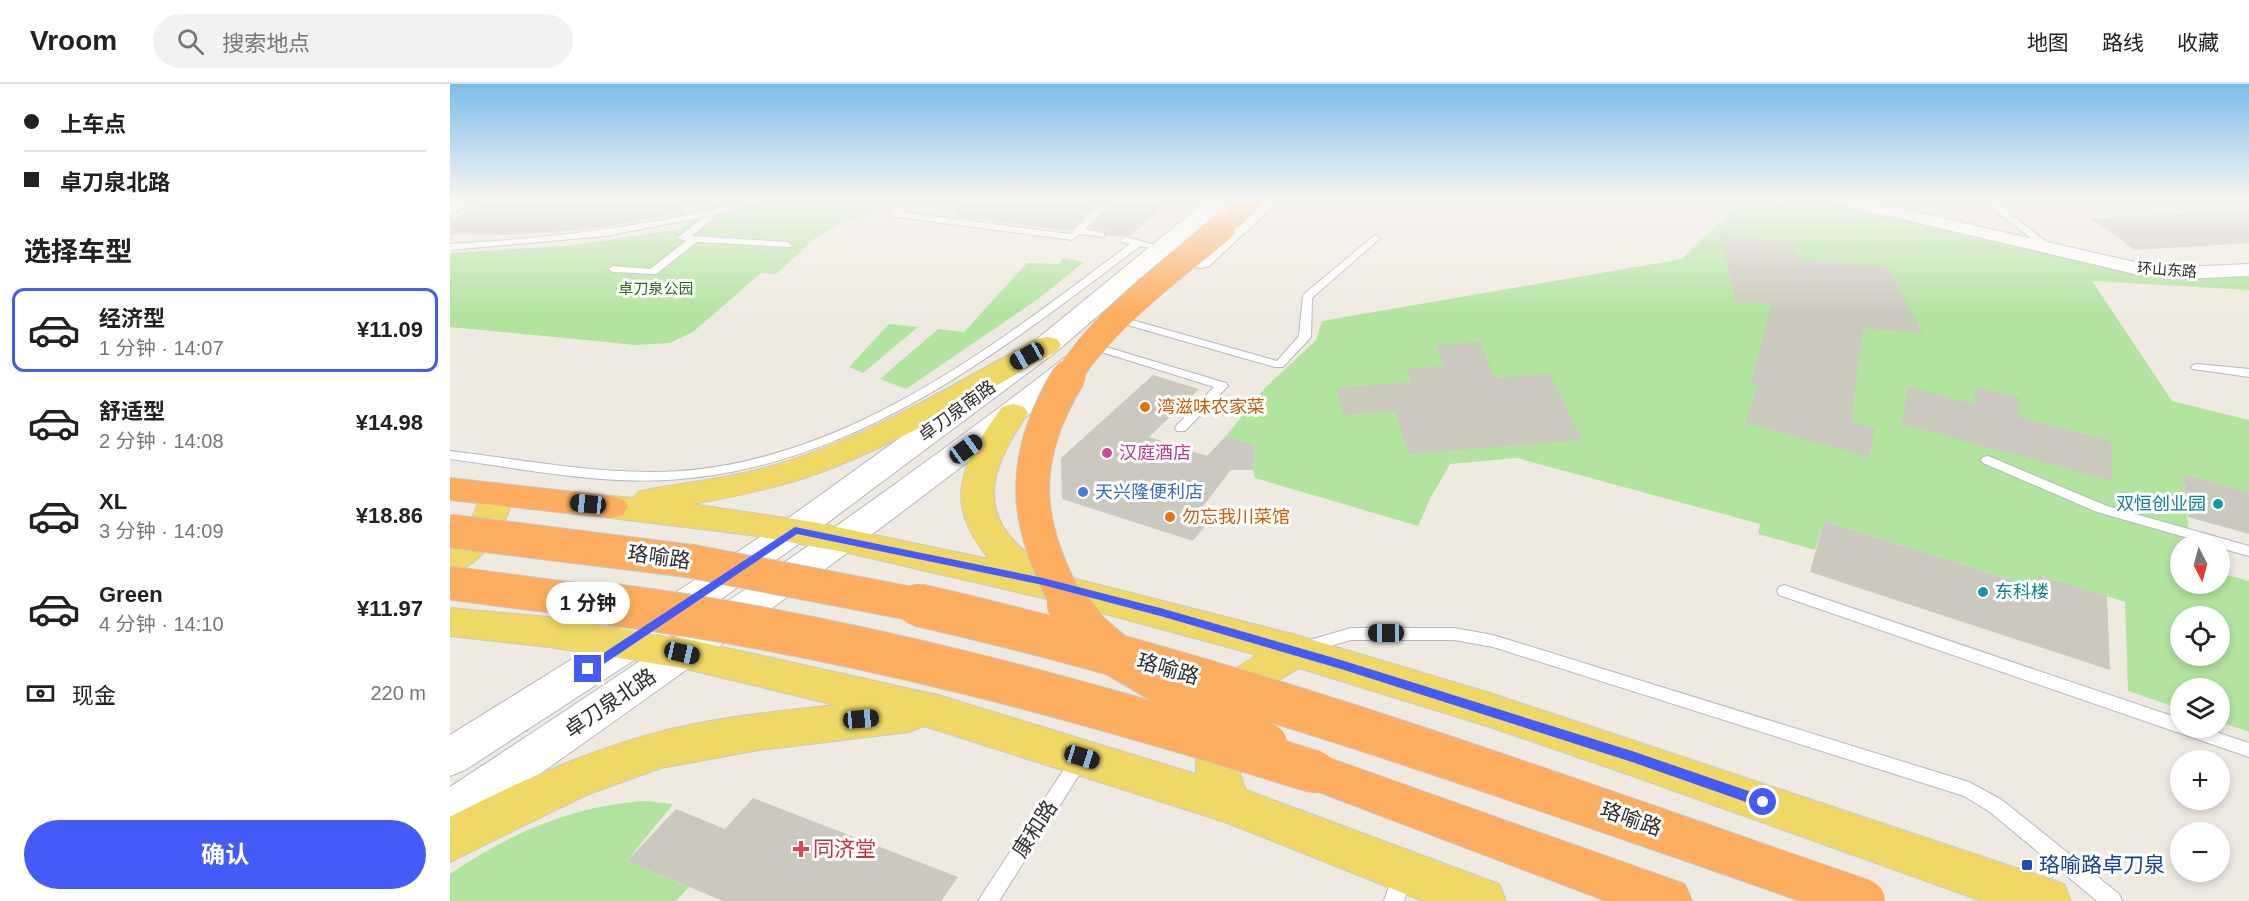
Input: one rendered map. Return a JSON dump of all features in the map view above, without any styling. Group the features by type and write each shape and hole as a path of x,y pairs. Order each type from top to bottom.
{"highway":[{"path":"1198,238 1103,332 1076,364 1055,397 1042,428 1034,463 1032,514 1042,553 1066,600 1094,639 1129,665 1315,772"},
{"path":"450,489 611,507"},
{"name":"珞喻路","path":"450,531 690,561 889,598 1035,631 1203,679 1521,782 1864,901"},
{"path":"450,583 680,613 832,642 1036,691 1150,721 1315,772 1668,901"}],"main road":[{"name":"卓刀泉南路","path":"711,586 795,530 1047,345 1163,248 1180,238"},
{"name":"卓刀泉南路","path":"768,591 843,539 1014,413 1128,322 1227,238"},
{"path":"611,507 753,481 824,459 925,411 1047,345"},
{"path":"1014,413 996,438 980,472 976,499 978,516 984,528 1004,553 1043,582"},
{"path":"450,561 484,531 494,508 496,494"},
{"path":"611,507 795,530 843,539 1043,582 1296,650 1632,757 2047,901"},
{"name":"卓刀泉北路","path":"450,757 628,644 711,586"},
{"name":"卓刀泉北路","path":"450,812 682,653 768,591"},
{"path":"450,622 682,653 938,712 1230,804 1399,886 1482,901"},
{"path":"1230,804 1218,776 1217,737 1227,708 1246,682 1296,650"},
{"path":"450,841 545,792 647,754 705,740 773,730 938,712"}],"street":[{"name":"环山东路","path":"2004,238 2161,272 2249,270"}],"lane":[{"path":"450,247 566,238"},
{"path":"614,269 652,272 696,238"},
{"path":"698,238 787,245"},
{"path":"1128,322 1279,365 1305,337 1307,297 1375,238"},
{"path":"2037,238 2051,249"},
{"path":"1125,240 1163,248"},
{"path":"450,455 650,476 709,471 807,449 860,427 918,395 1028,323 1138,243"},
{"path":"1096,347 1222,386 1181,428"},
{"path":"2197,367 2249,373"},
{"path":"1988,460 2102,509 2249,552"},
{"path":"1784,591 2170,723"},
{"path":"1296,650 1351,634 1454,634 1493,641 1969,790 1996,806 2112,901"},
{"path":"2215,738 2249,750"},
{"name":"康和路","path":"988,901 1082,757"}],"green space":[{"name":"卓刀泉公园","path":"620,238 816,238 776,274 761,273 693,332 670,343 636,345 450,327 450,253 576,245"},
{"path":"1703,238 1976,238 2022,248 2135,261 2249,268 2249,290 2092,281 2172,401 2249,420 2249,492 2183,474 2189,534 2170,534 2170,594 2230,594 2230,576 2249,581 2249,732 2230,725 2230,678 2170,678 2170,705 2128,691 2125,602 2039,575 2037,588 1824,521 1815,550 1758,534 1760,524 1517,458 1450,464 1418,526 1255,478 1253,470 1255,445 1226,436 1265,388 1316,340 1322,321 1682,259"},
{"path":"1062,258 1084,262 1038,299 906,389 880,379 938,329 964,332 1027,263 1059,264"},
{"path":"889,324 918,327 863,373 849,367"},
{"path":"643,801 673,804 627,861 689,887 676,901 450,901 450,874 495,846 542,824 566,816 591,809"}],"building":[{"path":"1720,238 1792,242 1799,260 1887,266 1923,333 1863,328 1851,422 1875,428 1869,457 1745,423 1758,385 1751,383 1771,304 1736,302"},
{"path":"2118,238 2249,238 2249,243 2135,250"},
{"path":"1480,342 1495,378 1550,374 1582,440 1408,454 1396,411 1343,415 1337,388 1411,382 1407,369 1444,366 1436,345"},
{"path":"1153,375 1199,389 1149,437 1207,456 1226,436 1255,445 1253,470 1231,470 1200,510 1214,515 1193,541 1062,499 1061,458"},
{"path":"1909,387 1974,404 1976,387 2020,398 2019,417 2111,441 2113,481 1901,424"},
{"name":"双恒创业园","path":"2183,474 2249,492 2249,534 2188,517"},
{"name":"东科楼","path":"1824,521 2037,588 2038,575 2107,596 2110,670 1810,572"},
{"path":"753,798 958,877 941,901 723,901 627,861 676,809 725,829"}],"place":[{"name":"湾滋味农家菜","path":"1145,407"},
{"name":"汉庭酒店","path":"1107,453"},
{"name":"天兴隆便利店","path":"1083,492"},
{"name":"双恒创业园","path":"2218,504"},
{"name":"勿忘我川菜馆","path":"1170,517"},
{"name":"东科楼","path":"1983,592"},
{"name":"同济堂","path":"801,849"},
{"name":"珞喻路卓刀泉","path":"2027,865"}],"route":[{"path":"588,669 795,530 1043,582 1296,650 1632,757 1763,802"}]}
